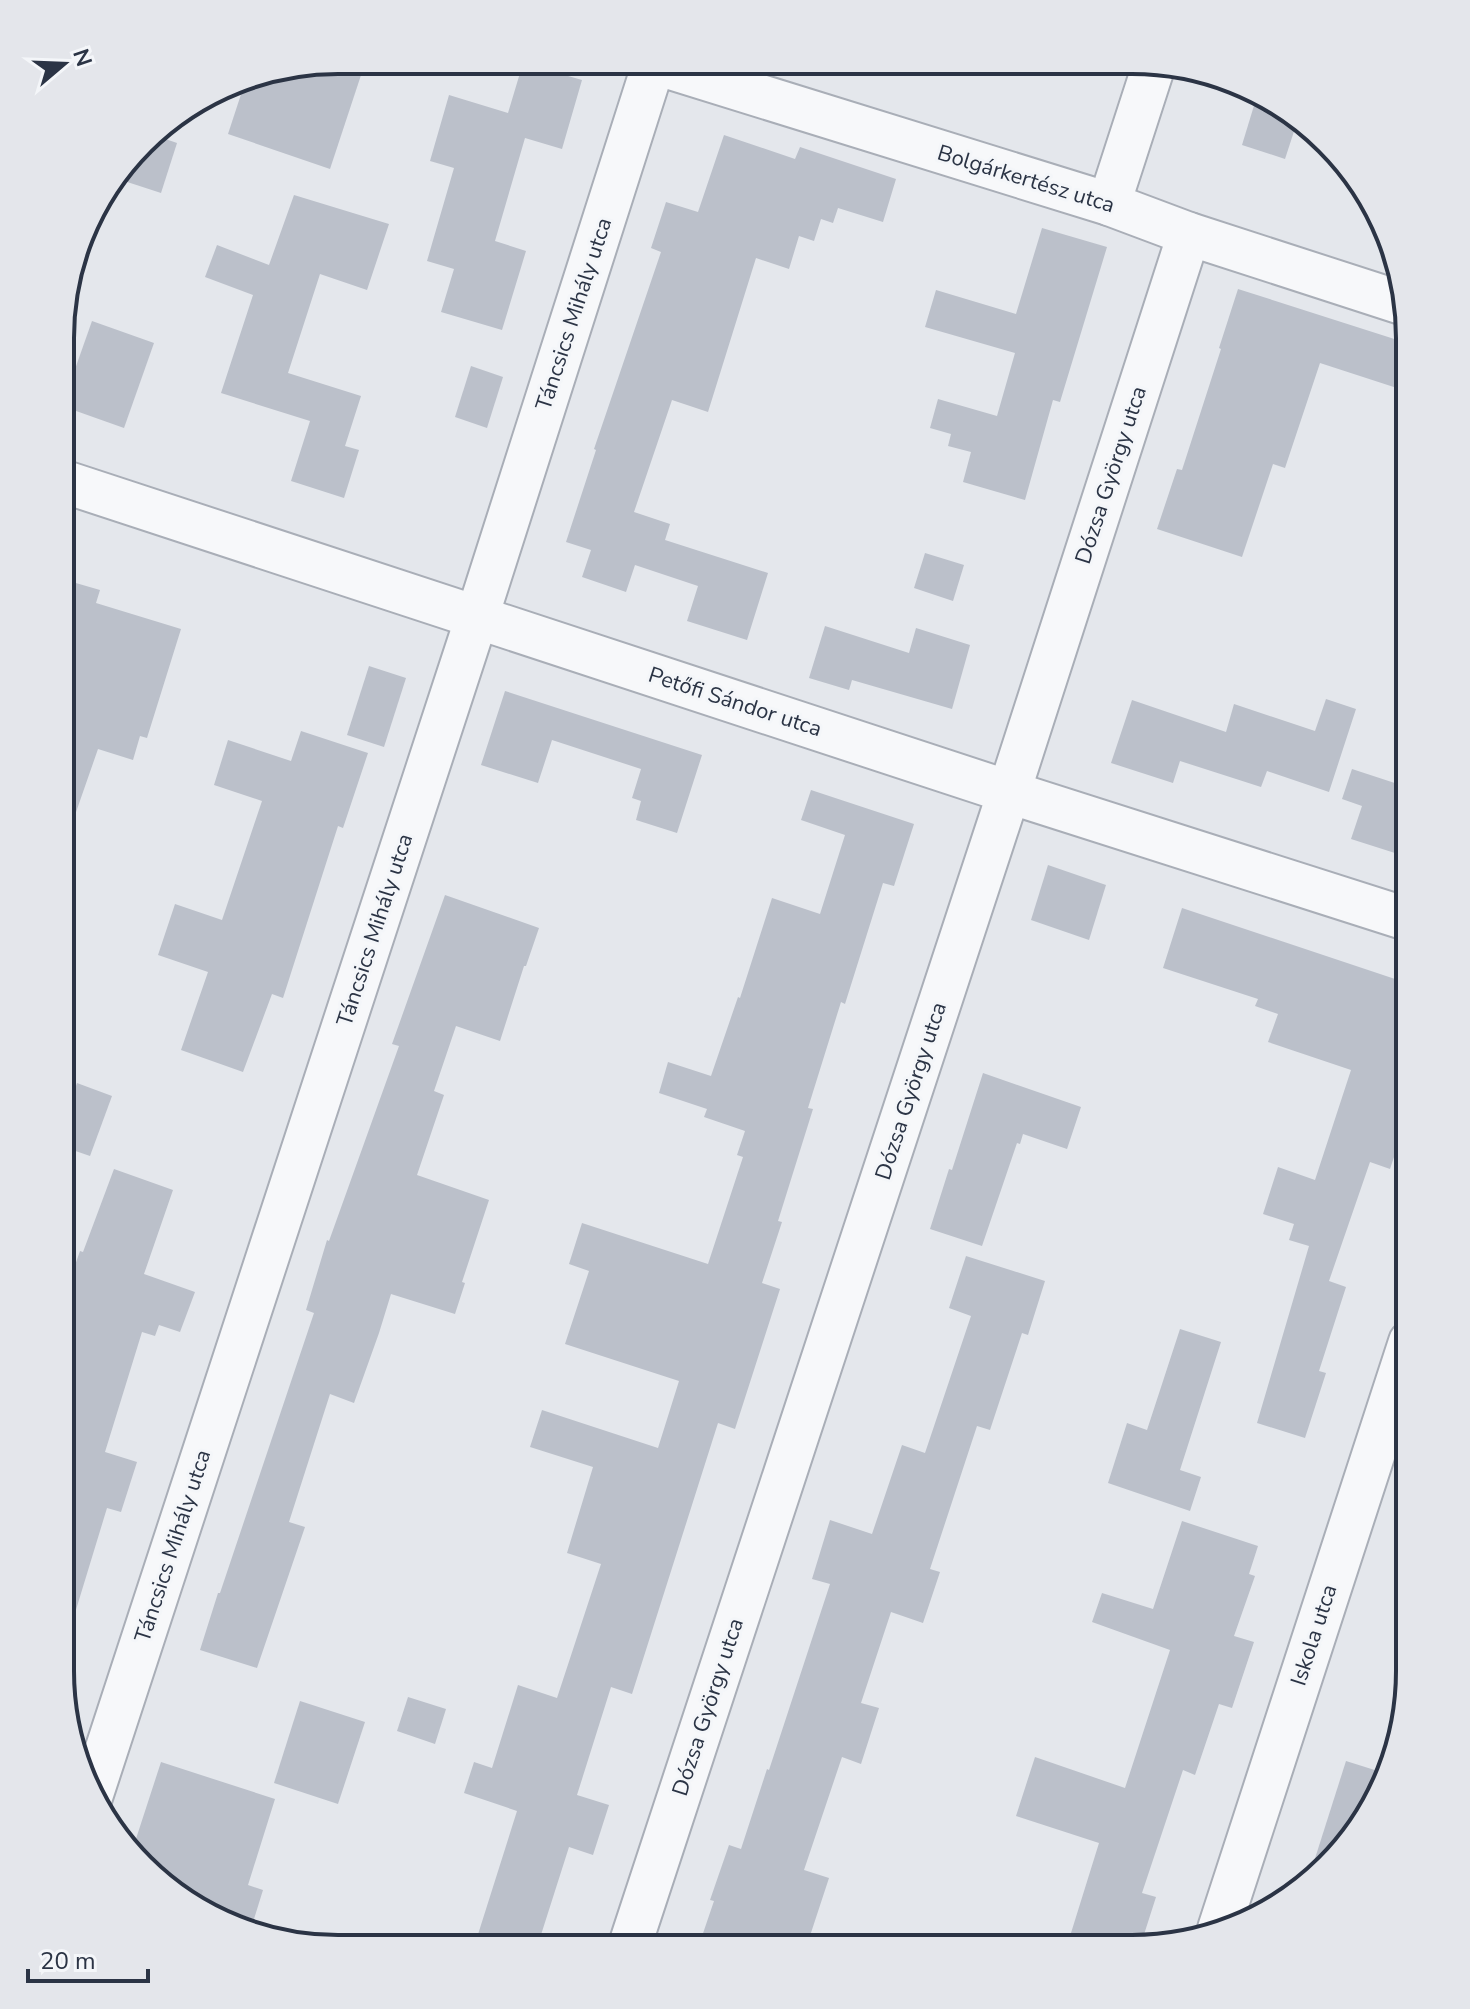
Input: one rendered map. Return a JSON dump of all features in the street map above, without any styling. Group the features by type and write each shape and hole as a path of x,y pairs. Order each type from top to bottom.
{"street":[{"name":"Táncsics Mihály utca","path":"97,1778 477,617 647,74"},
{"name":"Bolgárkertész utca","path":"690,74 1109,204 1189,234 1393,300"},
{"path":"1109,204 1151,75"},
{"name":"Dózsa György utca","path":"633,1935 1189,234"},
{"name":"Petőfi Sándor utca","path":"74,485 1396,915"},
{"name":"Iskola utca","path":"1222,1919 1395,1387"}],"building":[{"path":"361,74 330,169 228,134 242,92 304,76"},
{"path":"520,74 561,74 582,80 562,149 525,138 495,241 526,251 502,330 441,312 454,269 427,261 454,168 430,161 449,95 508,113"},
{"path":"1254,104 1294,130 1285,159 1242,145"},
{"path":"724,135 795,159 800,147 896,179 883,222 838,208 833,223 821,219 814,241 799,236 789,269 756,258 708,412 672,400 634,512 670,524 665,540 768,573 747,640 687,621 698,586 635,565 626,592 582,577 591,550 566,542 661,252 651,248 666,202 698,212"},
{"path":"165,139 177,143 161,193 126,182"},
{"path":"294,195 389,224 367,290 320,274 288,373 361,396 345,446 359,450 344,498 291,481 310,421 221,393 253,295 205,277 217,245 269,265"},
{"path":"1042,228 1107,247 1060,402 1053,400 1025,500 963,482 971,452 948,446 951,434 930,428 938,399 997,416 1015,353 925,327 936,290 1016,314"},
{"path":"1238,289 1396,340 1396,388 1320,363 1285,468 1273,464 1242,557 1157,529 1177,469 1182,470"},
{"path":"92,321 154,343 124,428 74,410 74,372"},
{"path":"471,366 503,377 487,428 455,417"},
{"path":"925,553 964,565 953,601 914,588"},
{"path":"74,582 100,590 96,603 181,629 147,738 140,736 133,760 98,749 74,818"},
{"path":"825,626 909,653 916,628 970,645 952,709 852,680 849,690 809,678"},
{"path":"369,666 406,678 384,747 347,735"},
{"path":"505,691 702,755 677,833 636,820 641,801 632,798 641,769 552,740 538,783 481,765"},
{"path":"1326,699 1356,709 1329,792 1267,771 1261,787 1180,761 1173,783 1111,763 1132,700 1226,732 1234,704 1315,731"},
{"path":"301,731 368,753 343,828 338,826 283,998 272,994 243,1072 181,1050 208,972 158,955 175,904 222,920 262,801 214,785 228,740 291,761"},
{"path":"1352,769 1396,783 1396,853 1351,839 1362,806 1342,799"},
{"path":"811,790 914,824 894,886 883,883 808,1108 813,1109 762,1283 780,1289 735,1429 718,1423 632,1694 611,1687 577,1795 609,1805 593,1855 569,1847 541,1935 478,1935 517,1811 464,1793 474,1762 492,1768 518,1685 557,1698 601,1564 567,1553 593,1467 530,1447 542,1410 658,1448 679,1381 565,1344 589,1271 569,1264 582,1223 708,1264 743,1157 737,1155 745,1131 704,1117 707,1109 659,1093 668,1062 711,1076 772,898 820,914 845,835 801,820"},
{"path":"1048,865 1106,885 1089,940 1031,920"},
{"path":"445,895 539,928 500,1041 456,1026 434,1091 444,1095 417,1175 489,1200 462,1282 465,1283 455,1314 391,1294 354,1403 330,1394 289,1522 305,1527 257,1668 200,1650 314,1313 306,1310 327,1240 399,1046 392,1044"},
{"path":"1182,908 1396,979 1395,1153 1390,1169 1370,1162 1329,1281 1346,1287 1319,1371 1326,1373 1305,1438 1257,1423 1309,1246 1289,1240 1294,1224 1263,1214 1278,1167 1315,1180 1351,1070 1268,1042 1278,1014 1255,1006 1258,999 1163,968"},
{"path":"983,1073 1081,1107 1067,1149 1023,1134 1020,1144 1017,1143 982,1246 930,1229"},
{"path":"77,1083 112,1096 90,1156 74,1150 74,1092"},
{"path":"114,1169 173,1190 144,1274 195,1292 180,1332 159,1325 155,1336 142,1332 105,1452 137,1462 121,1512 107,1508 74,1616 74,1268 80,1251 83,1252"},
{"path":"966,1256 1045,1281 1028,1335 1022,1333 990,1430 977,1426 930,1569 940,1572 923,1623 891,1612 861,1703 879,1708 861,1764 842,1757 804,1870 829,1878 810,1935 702,1935 714,1901 710,1900 729,1845 741,1849 830,1584 812,1579 830,1520 872,1534 902,1445 925,1453 971,1316 949,1308"},
{"path":"1180,1329 1221,1342 1180,1470 1201,1477 1190,1511 1108,1483 1127,1423 1147,1430"},
{"path":"1182,1521 1258,1546 1249,1574 1255,1576 1234,1636 1254,1642 1232,1708 1219,1704 1195,1775 1183,1770 1142,1893 1156,1897 1144,1934 1070,1935 1099,1843 1016,1816 1035,1757 1125,1788 1170,1650 1092,1622 1102,1593 1153,1609"},
{"path":"408,1697 446,1709 435,1744 397,1731"},
{"path":"300,1701 365,1722 338,1804 274,1783"},
{"path":"1346,1761 1376,1770 1351,1817 1314,1861"},
{"path":"161,1762 275,1799 248,1885 263,1890 254,1919 206,1900 151,1858 136,1839"}]}
